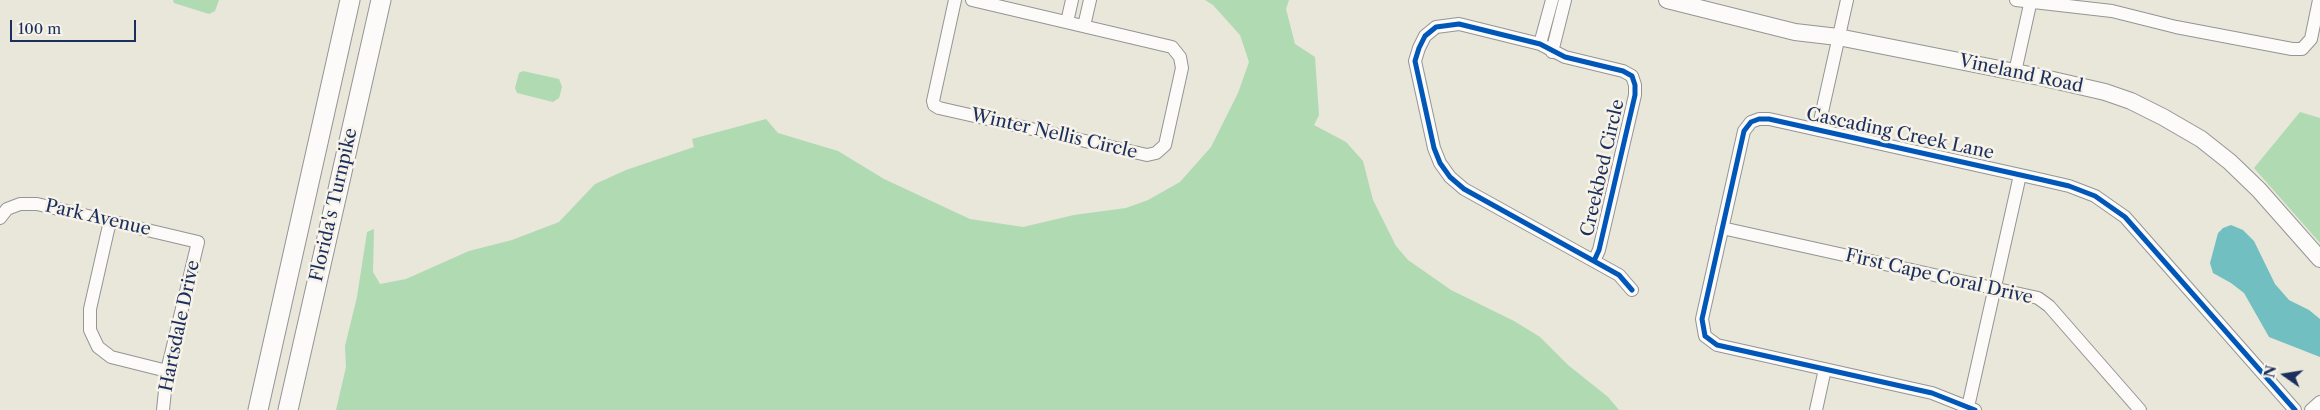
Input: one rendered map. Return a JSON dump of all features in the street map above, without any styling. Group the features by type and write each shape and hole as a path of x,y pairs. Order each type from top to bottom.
{"highway":[{"name":"Florida's Turnpike","path":"258,410 350,0"},
{"name":"Florida's Turnpike","path":"288,410 381,0"}],"main road":[{"name":"Vineland Road","path":"1666,0 1795,32 1838,37 2015,72 2105,92 2131,101 2163,117 2200,140 2230,162 2253,184 2320,259"}],"street":[{"name":"Winter Nellis Circle","path":"955,0 933,101 934,105 939,108 1147,155 1156,153 1165,145 1182,68 1180,57 1172,47 972,0"},
{"path":"1067,22 1072,0"},
{"path":"1084,26 1090,0"},
{"path":"1540,44 1552,0"},
{"path":"1552,52 1565,0"},
{"path":"1818,130 1846,0"},
{"path":"2016,0 2112,11 2176,28 2292,50 2302,49 2311,40 2320,0"},
{"path":"2015,72 2030,2"},
{"name":"Creekbed Circle","path":"1594,261 1599,250 1635,85 1632,76 1623,71 1565,57 1552,52 1540,44 1459,24 1448,24 1436,28 1426,36 1419,48 1415,61 1434,148 1450,177 1464,189 1619,275 1632,290"},
{"name":"Cascading Creek Lane","path":"1971,408 1932,393 1717,345 1705,336 1702,319 1744,131 1751,122 1769,119 2068,186 2095,196 2125,217 2295,410"},
{"path":"1971,408 1994,288 2020,175"},
{"name":"Park Avenue","path":"2,210 20,204 37,204 198,242"},
{"path":"110,221 90,309 90,330 98,347 111,356 167,371"},
{"name":"First Cape Coral Drive","path":"1722,228 2038,298 2049,306 2140,410"},
{"name":"Hartsdale Drive","path":"163,410 167,371 198,242"},
{"path":"1816,410 1825,369"},
{"path":"2312,410 2320,402"}],"green space":[{"path":"173,0 219,0 215,11 209,14 174,3"},
{"path":"1205,0 1289,0 1286,9 1295,44 1315,57 1319,115 1314,125 1346,142 1363,161 1373,200 1396,246 1408,260 1451,290 1514,321 1540,337 1568,365 1608,397 1619,410 336,410 346,367 345,346 357,297 367,232 374,229 373,272 380,284 406,279 469,251 512,240 559,222 595,184 626,170 694,147 692,139 766,119 778,133 838,151 884,179 970,219 1023,227 1074,215 1126,208 1148,200 1180,182 1211,147 1238,93 1249,62 1240,35 1213,5"},
{"path":"523,71 559,79 562,87 559,98 553,102 517,93 515,88 519,73"},
{"path":"2300,112 2320,118 2320,243 2254,168"}],"water":[{"path":"2231,225 2243,230 2254,241 2275,284 2289,300 2309,310 2320,319 2320,357 2269,337 2244,293 2213,273 2210,263 2218,233 2223,228"}],"cycle path":[{"path":"1594,261 1599,250 1635,95 1635,85 1632,76 1623,71 1565,57 1540,44 1459,24 1436,27 1425,36 1415,61 1434,148 1440,163 1450,177 1464,189 1619,275 1632,290"},
{"path":"1975,410 1932,393 1717,345 1705,336 1702,319 1744,131 1751,122 1759,119 1769,119 2069,186 2095,196 2125,217 2295,410"}]}
